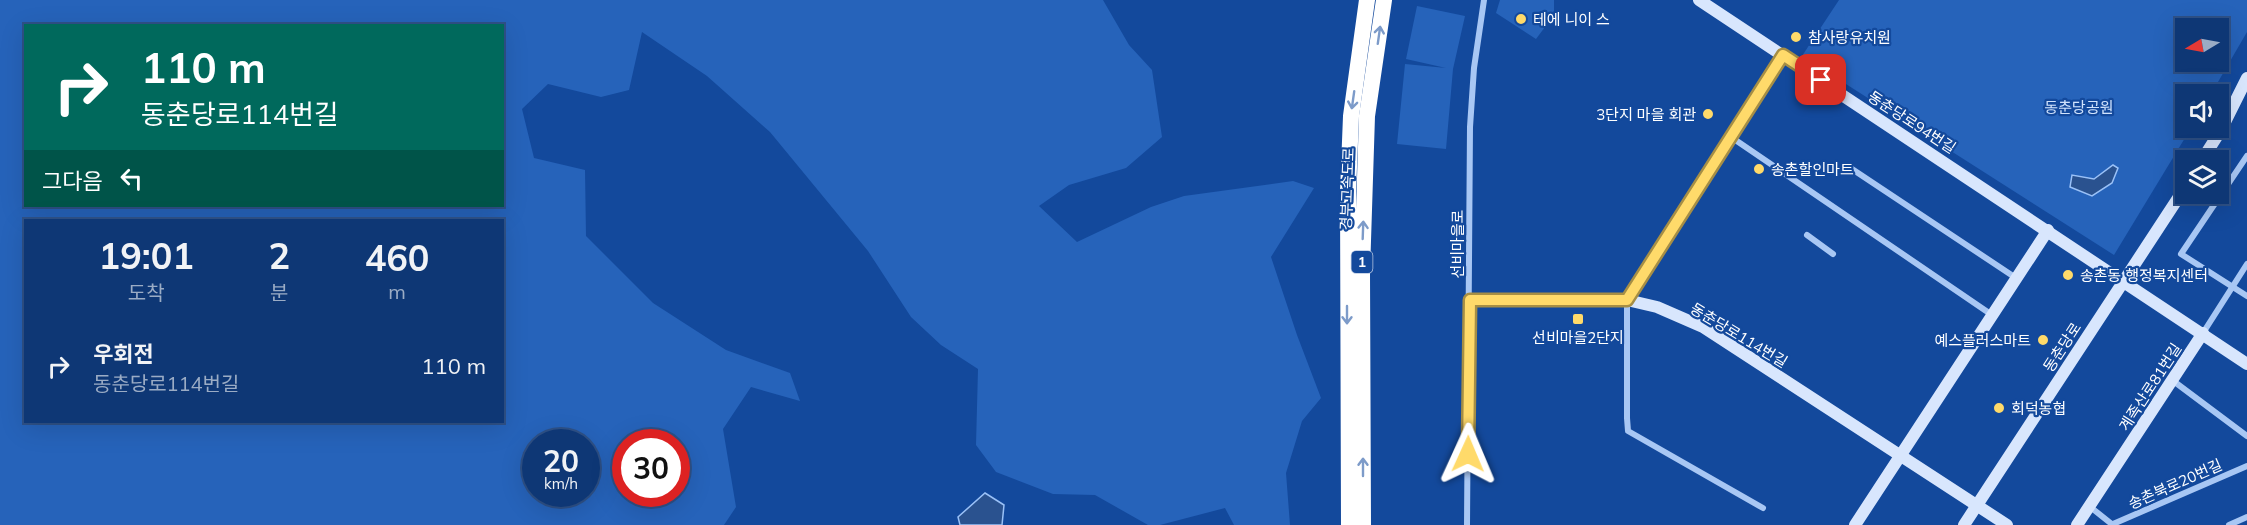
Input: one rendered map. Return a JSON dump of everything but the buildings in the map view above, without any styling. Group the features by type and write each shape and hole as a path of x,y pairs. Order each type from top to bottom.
{"highway":[{"name":"경부고속도로","path":"1348,525 1348,192 1351,116 1367,0"},
{"name":"경부고속도로","path":"1363,525 1362,272 1367,116 1384,0"}],"main road":[{"name":"동춘당로94번길","path":"1700,0 2247,364"},
{"path":"2208,150 2247,78"},
{"name":"동춘당로","path":"1964,525 2175,203"},
{"path":"1855,525 2048,230"},
{"name":"동춘당로114번길","path":"1470,300 1627,300 1657,307 1703,327 2007,525"},
{"name":"계족산로81번길","path":"2077,525 2203,333"}],"street":[{"name":"선비마을로","path":"1467,525 1470,127 1474,68 1484,0"},
{"path":"1763,508 1628,431 1627,300 1783,55"},
{"path":"1731,137 1992,315"},
{"path":"2247,156 2181,254 2247,296"},
{"path":"1852,170 2016,279"},
{"path":"1807,236 1833,254"},
{"name":"계족산로81번길","path":"2203,333 2247,264"},
{"path":"2172,380 2247,436"},
{"name":"송촌북로20번길","path":"2113,525 2247,466"},
{"path":"2089,506 2113,525"},
{"path":"2229,525 2247,517"}],"green space":[{"path":"0,0 1103,0 1129,45 1152,70 1162,137 1126,168 1069,185 1039,206 1077,242 1151,207 1184,196 1293,181 1314,188 1271,257 1321,398 1302,421 1286,473 1290,525 1234,525 1225,508 1160,525 1148,525 1095,495 1053,494 996,472 976,445 978,369 941,345 911,317 868,251 770,132 707,76 642,32 629,90 601,97 548,84 522,109 534,158 585,170 586,236 653,303 726,350 790,373 800,401 751,387 723,429 736,507 724,525 0,525"},
{"path":"1500,0 1554,0 1554,15 1536,39 1496,13"},
{"name":"동춘당공원","path":"1839,0 2247,0 2247,32 2229,63 2229,18 2175,18 2175,72 2224,72 2217,84 2175,84 2175,138 2185,138 2178,150 2175,150 2175,154 2114,255 1802,56"},
{"path":"1417,6 1465,16 1453,69 1446,149 1397,144 1405,64 1446,68 1406,59"}],"shaded area":[{"path":"2113,165 2118,168 2112,183 2092,196 2070,187 2072,175 2094,179"},
{"path":"985,493 1004,505 1002,525 960,525 958,517"}],"place":[{"name":"테에 니이 스","path":"1521,19"},
{"name":"참사랑유치원","path":"1796,37"},
{"name":"3단지 마을 회관","path":"1708,114"},
{"name":"송촌할인마트","path":"1759,169"},
{"name":"송촌동 행정복지센터","path":"2068,275"},
{"name":"선비마을2단지","path":"1578,319"},
{"name":"예스플러스마트","path":"2043,340"},
{"name":"회덕농협","path":"1999,408"}],"route":[{"path":"1468,454 1470,300 1627,300 1783,55 1821,80"}]}
